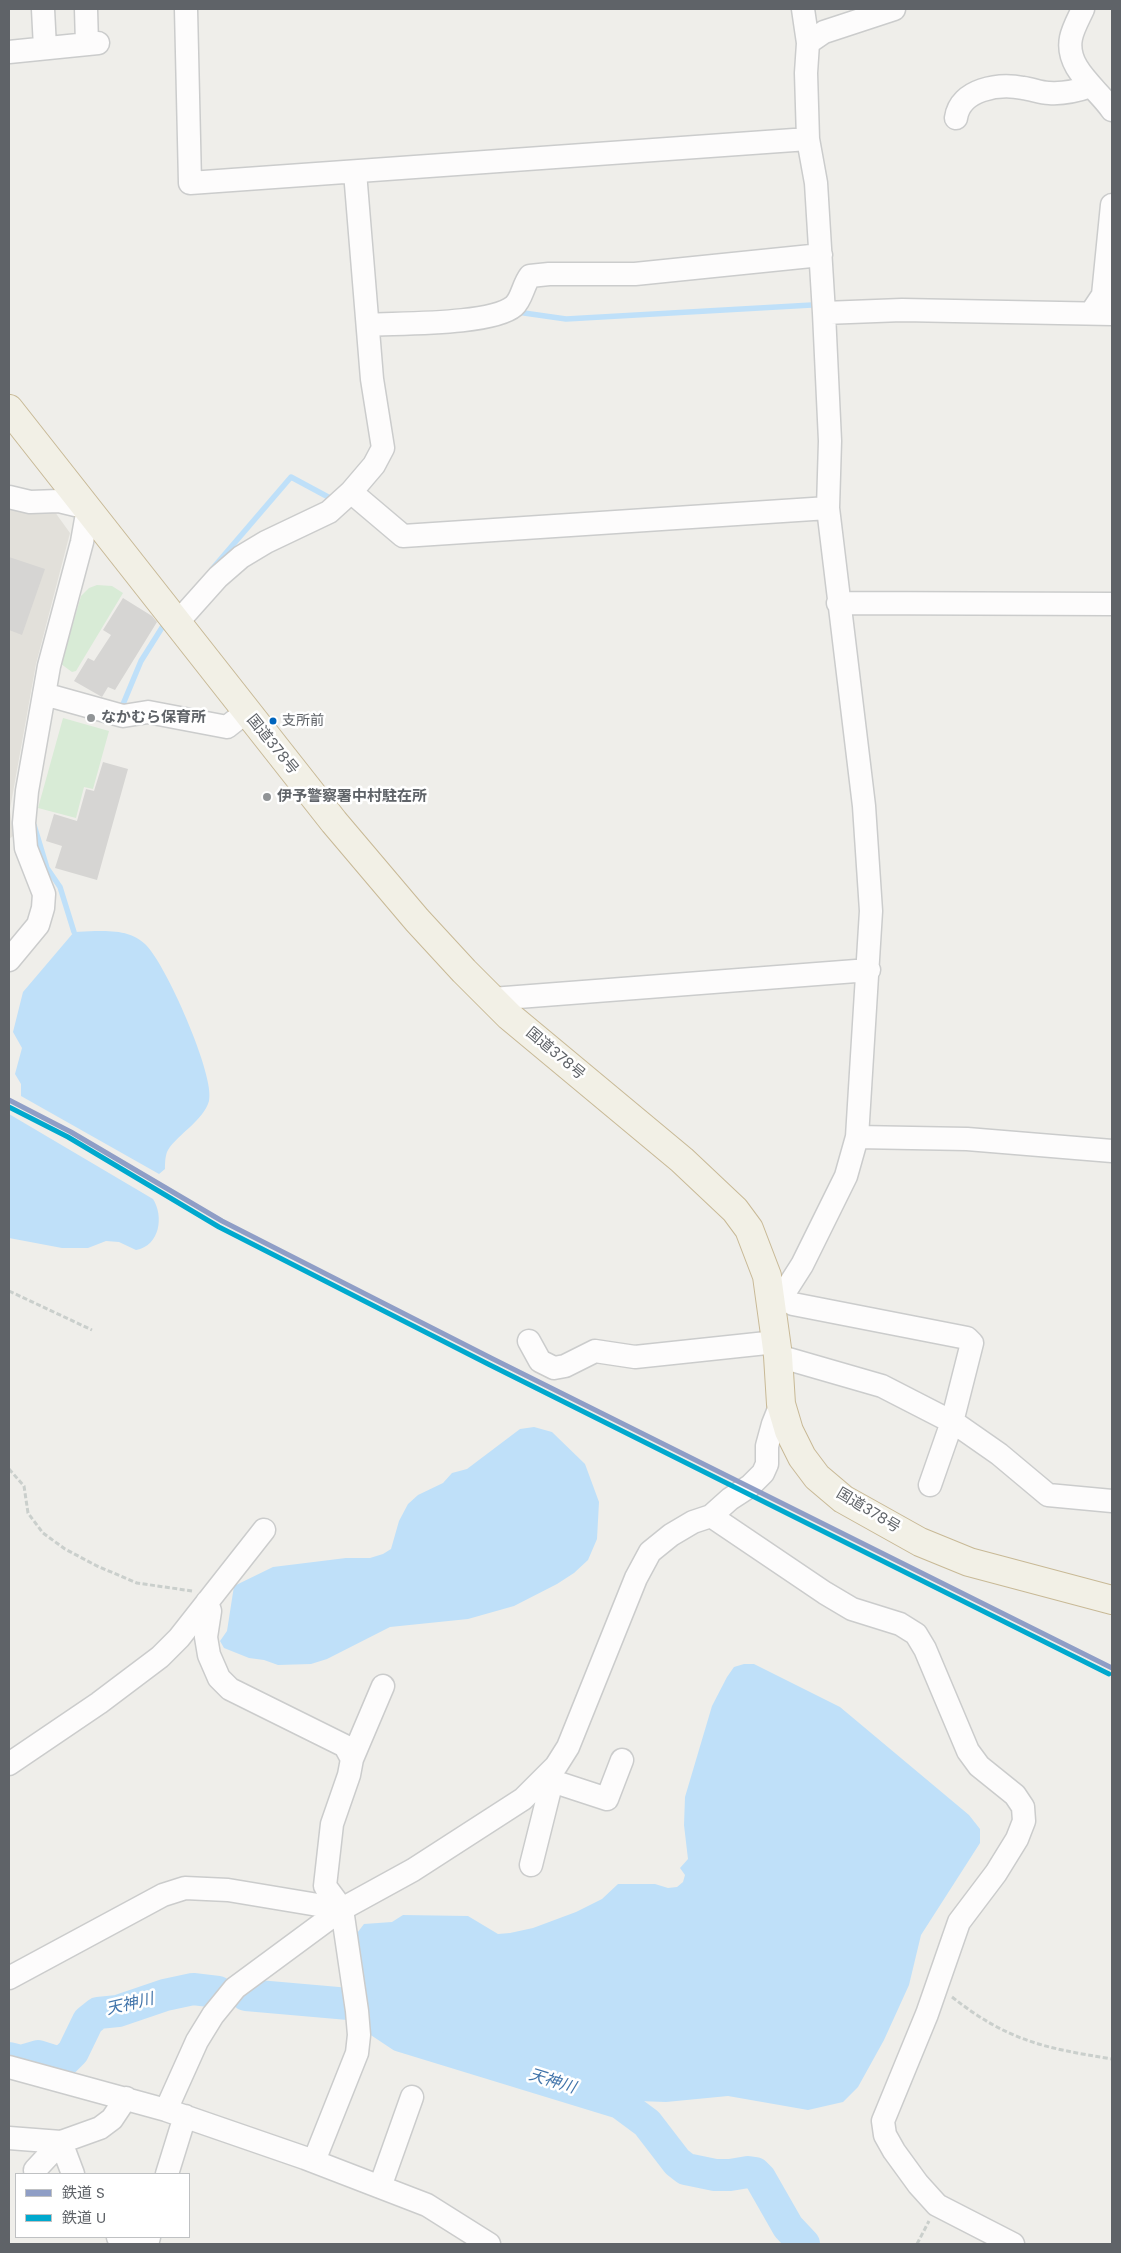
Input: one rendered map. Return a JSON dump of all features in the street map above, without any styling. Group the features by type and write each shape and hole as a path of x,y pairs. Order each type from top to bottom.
{"highway":[{"name":"国道378号","path":"9,409 246,712 334,822 417,920 492,999 563,1062 682,1160 735,1210 749,1229 777,1304 777,1349 781,1404 789,1431 802,1457 817,1477 843,1499 920,1542 969,1562 1112,1600"}],"street":[{"path":"43,9 45,48"},
{"path":"9,52 93,44 86,9"},
{"path":"186,9 190,183 808,139"},
{"path":"777,1304 802,1265 846,1176 857,1137 871,911 868,850 828,508 830,441 824,313 816,183 808,139 806,73 808,43 803,9"},
{"path":"808,43 824,32 894,9"},
{"path":"1083,9 1071,36 1070,48 1080,72 1112,110"},
{"path":"956,118 961,104 976,92 1010,87 1049,93 1076,91 1091,86"},
{"path":"176,624 218,577 241,557 266,542 329,512 351,492 374,465 383,448 372,379 355,172"},
{"path":"824,313 902,310 1102,313 1112,205"},
{"path":"368,325 478,319 503,312 513,307 530,276 549,274 635,274 820,255"},
{"path":"351,492 404,536 828,508"},
{"path":"9,497 30,502 60,500 88,508 82,542 49,666 27,792 24,823 17,853 44,894 44,908 38,925 9,960"},
{"path":"838,603 1112,604"},
{"path":"44,694 123,716 148,712 227,726 246,712"},
{"path":"492,999 868,970"},
{"path":"857,1137 967,1138 1112,1151"},
{"path":"777,1304 793,1304 967,1338 972,1343 952,1422 930,1485"},
{"path":"530,1341 540,1362 554,1368 565,1366 595,1351 635,1357 777,1349 882,1386 952,1422 1000,1454 1048,1495 1112,1501"},
{"path":"531,1865 550,1778 568,1747 636,1578 650,1552 670,1535 693,1522 711,1516 730,1499 750,1486 763,1473 767,1464 771,1432 781,1404"},
{"path":"711,1516 825,1594 852,1608 900,1624 916,1634 925,1649 968,1751 979,1766 1015,1795 1023,1807 1024,1821 1017,1839 996,1873 959,1922 937,1985 883,2122 885,2135 918,2184 937,2205 1013,2244"},
{"path":"9,1764 99,1703 160,1657 179,1638 264,1530"},
{"path":"208,1602 210,1611 207,1644 218,1678 230,1689 345,1746 352,1759"},
{"path":"314,2161 357,2053 359,2035 342,1909 325,1886 332,1824 349,1775 352,1759 382,1686"},
{"path":"550,1778 607,1798 622,1760"},
{"path":"167,2173 175,2113 197,2041 213,2015 235,1988 342,1909 413,1870 523,1799 550,1778"},
{"path":"9,1978 163,1895 186,1888 228,1890 342,1909"},
{"path":"9,2068 126,2098 314,2161 427,2205 488,2244"},
{"path":"380,2187 412,2097"},
{"path":"35,2170 61,2142 70,2137 88,2134 112,2119 126,2098"},
{"path":"9,2138 61,2142"},
{"path":"61,2142 74,2173"}],"path":[{"path":"9,1291 92,1330"},
{"path":"9,1469 24,1486 28,1514 43,1533 65,1549 97,1566 137,1583 192,1591 201,1595 208,1602"},
{"path":"937,1985 986,2022 1018,2038 1058,2050 1112,2059"}],"shaded area":[{"path":"9,504 52,508 70,533 36,664 10,809 13,836 9,839"}],"green space":[{"path":"97,585 112,586 123,593 76,671 72,672 61,664 81,596 89,588"},
{"path":"63,718 109,731 93,789 84,787 76,818 38,808"}],"water":[{"path":"74,932 115,932 134,936 145,944 154,955 176,995 205,1069 209,1088 209,1101 206,1108 202,1115 168,1150 165,1169 159,1174 21,1096 21,1084 15,1074 22,1048 13,1032 23,992"},
{"path":"9,1114 153,1199 159,1222 155,1237 150,1243 136,1250 119,1242 106,1241 88,1248 62,1248 9,1238"},
{"path":"534,1427 552,1432 585,1464 599,1502 597,1539 588,1560 574,1573 514,1606 468,1619 390,1627 327,1659 311,1664 278,1665 264,1660 249,1658 224,1648 220,1641 227,1631 234,1586 273,1567 346,1558 370,1558 383,1554 391,1549 399,1521 408,1504 418,1495 443,1483 452,1473 467,1469 520,1429"},
{"path":"754,1664 840,1707 969,1815 980,1829 980,1843 921,1935 909,1985 884,2040 858,2087 843,2102 808,2110 728,2096 666,2102 638,2101 407,2031 366,2004 354,1937 364,1924 392,1922 403,1915 468,1916 498,1934 510,1933 533,1928 576,1912 602,1899 618,1884 655,1884 668,1888 677,1887 683,1882 685,1875 680,1868 688,1859 684,1825 685,1797 712,1706 734,1667"}],"building":[{"path":"9,557 45,569 22,635 9,630"},
{"path":"123,598 152,616 157,622 115,690 108,687 102,697 74,681 88,658 94,661 111,635 103,630"},
{"path":"103,762 128,769 97,880 55,868 62,846 46,841 54,814 77,821 86,789 94,791"}],"waterway":[{"path":"517,312 566,319 812,305"},
{"path":"213,568 291,477 330,498 334,496"},
{"path":"121,709 141,661 163,626"},
{"path":"34,825 47,868 60,887 74,932"},
{"name":"天神川","path":"9,2058 21,2061 38,2056 57,2062 64,2061 73,2052 88,2021 98,2013 118,2011 165,1995 193,1989 218,1992"},
{"name":"天神川","path":"246,1995 349,2004 362,2010 401,2036 620,2103 647,2123 677,2162 686,2169 715,2175 755,2173 760,2178 788,2227 804,2244"}],"rail line":[{"name":"S","path":"9,1100 71,1132 222,1221 491,1358 1112,1668"},
{"name":"U","path":"9,1107 68,1137 219,1227 488,1364 1109,1674"}],"place":[{"name":"なかむら保育所","path":"91,718"},
{"name":"支所前","path":"273,721"},
{"name":"伊予警察署中村駐在所","path":"267,797"}]}
